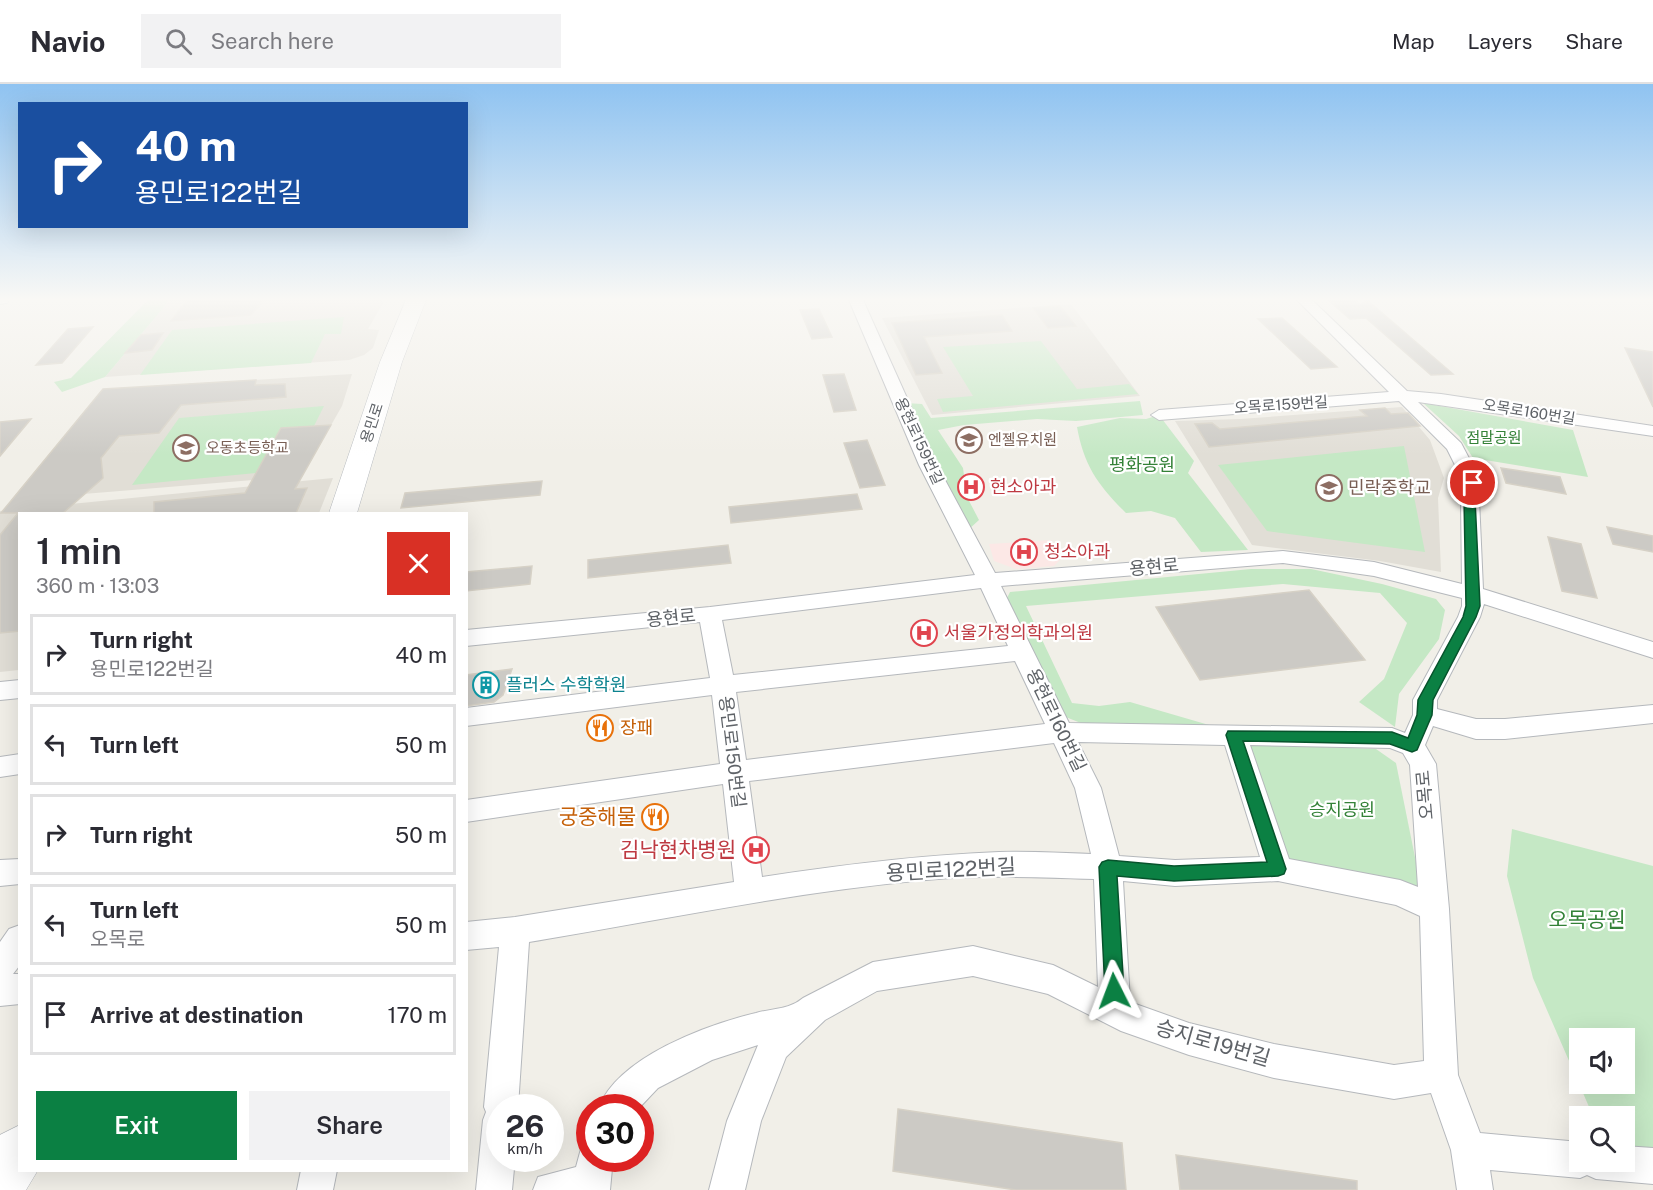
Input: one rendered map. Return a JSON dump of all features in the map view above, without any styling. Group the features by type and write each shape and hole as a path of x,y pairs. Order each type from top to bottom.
{"main road":[{"name":"용민로","path":"343,512 395,352"},
{"path":"0,1182 18,1154"}],"street":[{"name":"용현로159번길","path":"879,352 928,465 988,579"},
{"name":"오목로","path":"1358,352 1455,447 1473,483 1470,499 1473,606 1470,617 1425,700 1425,715 1412,746 1424,764 1434,909 1441,1075 1469,1150 1474,1190"},
{"name":"오목로159번길","path":"1159,415 1404,396"},
{"name":"오목로160번길","path":"1404,396 1441,399 1653,431"},
{"name":"용현로","path":"468,638 710,614 988,579 1161,568 1283,557 1374,569 1471,593 1653,650"},
{"name":"용현로160번길","path":"988,579 1088,788 1108,867 1115,1012"},
{"name":"용민로150번길","path":"710,614 723,685 750,892"},
{"path":"468,717 723,685 1024,652"},
{"path":"0,691 18,689"},
{"path":"1425,715 1476,729 1505,729 1653,714"},
{"path":"468,810 735,772 1061,732 1392,738 1412,746"},
{"path":"1234,735 1278,869"},
{"path":"0,767 18,764"},
{"name":"용민로122번길","path":"468,936 515,931 750,892 926,868 1002,864 1108,867 1174,873 1278,869 1400,893 1434,909"},
{"path":"0,873 18,871"},
{"path":"502,1094 515,931"},
{"path":"0,968 18,942"},
{"name":"승지로19번길","path":"727,1190 744,1121 774,1046 814,1010 873,977 973,961 1053,980 1115,1012 1189,1039 1274,1062 1394,1082 1441,1075"},
{"path":"0,991 18,989"},
{"path":"629,1094 646,1076 705,1046 756,1029 801,1022"},
{"path":"1469,1150 1569,1159"},
{"path":"1635,1164 1653,1166"},
{"path":"315,1190 319,1172"},
{"path":"494,1190 496,1172"},
{"path":"551,1190 593,1177"}],"shaded area":[{"path":"126,352 368,352 349,360 105,377"},
{"path":"899,352 1107,352 1140,396 932,415"},
{"name":"오동초등학교","path":"352,374 342,406 302,476 11,500 103,389"},
{"name":"민락중학교","path":"1402,407 1430,440 1444,478 1438,498 1441,572 1380,561 1252,545 1175,421 1240,419"},
{"path":"333,478 319,512 18,512 18,670 0,672 0,511"},
{"name":"청소아과","path":"1051,540 1061,559 1054,566 1016,569 994,561 989,544"}],"green space":[{"path":"97,352 126,352 105,377 62,392 54,382 71,378"},
{"path":"157,352 316,352 311,363 140,375"},
{"path":"946,352 1049,352 1077,389 1129,384 1138,394 943,412 937,399 973,396"},
{"path":"1140,401 1143,415 1076,421 1037,419 964,425 938,430 963,468 967,497 979,520 968,530 906,403 922,404 931,418"},
{"name":"점말공원","path":"1423,403 1573,430 1588,477 1473,458 1459,436"},
{"path":"324,406 314,426 281,429 257,473 132,485 179,418"},
{"name":"평화공원","path":"1159,415 1194,461 1188,473 1248,550 1201,552 1175,518 1151,511 1126,513 1100,484 1088,464 1077,427 1120,418 1146,419"},
{"path":"1404,446 1425,552 1267,531 1218,465"},
{"path":"1251,569 1311,569 1382,584 1436,599 1445,610 1439,639 1399,694 1395,727 1359,702 1384,679 1407,623 1380,593 1283,584 1026,606 1072,703 1099,706 1130,702 1209,725 1086,725 1058,714 1005,602 1010,592"},
{"name":"승지공원","path":"1245,744 1376,749 1396,763 1422,892 1288,861"},
{"name":"오목공원","path":"1512,829 1653,866 1653,1168 1635,1164 1635,1106 1589,1106 1583,1094 1635,1094 1635,1028 1569,1028 1569,1061 1533,978 1507,876"}],"building":[{"path":"48,352 72,352 62,363 36,365"},
{"path":"905,352 931,352 942,373 916,375"},
{"path":"1293,352 1320,352 1337,367 1311,369"},
{"path":"1404,352 1427,352 1453,374 1431,375"},
{"path":"1627,352 1653,352 1653,407"},
{"path":"844,374 856,410 834,412 823,375"},
{"path":"256,380 255,385 285,384 286,397 181,405 159,433 119,436 101,458 103,478 64,512 1,513 103,389"},
{"path":"1385,408 1391,414 1408,413 1420,426 1209,447 1195,424 1212,423 1220,429 1367,416 1360,410"},
{"path":"31,419 0,456 0,422"},
{"path":"331,425 295,489 307,488 296,512 154,512 154,502 245,493 281,428"},
{"path":"867,440 885,485 860,488 844,443"},
{"path":"1501,468 1560,477 1566,494 1506,483"},
{"path":"542,481 540,495 401,508 405,493"},
{"path":"857,494 862,509 731,523 729,507"},
{"path":"18,513 18,631 0,633 0,535"},
{"path":"1607,527 1653,536 1653,552 1613,544"},
{"path":"1548,537 1581,544 1597,598 1562,591"},
{"path":"728,545 731,563 588,578 588,560"},
{"path":"532,566 530,584 468,591 468,572"},
{"path":"1309,590 1365,660 1200,680 1156,607"},
{"name":"플러스 수학학원","path":"512,669 503,695 494,702 468,706 468,675"},
{"path":"898,1109 1122,1143 1126,1190 1016,1190 893,1171"},
{"path":"1176,1155 1357,1181 1357,1190 1180,1190"}],"place":[{"name":"엔젤유치원","path":"969,440"},
{"name":"오동초등학교","path":"186,448"},
{"name":"현소아과","path":"971,487"},
{"name":"민락중학교","path":"1329,488"},
{"name":"청소아과","path":"1024,552"},
{"name":"서울가정의학과의원","path":"924,633"},
{"name":"플러스 수학학원","path":"486,685"},
{"name":"장패","path":"600,728"},
{"name":"궁중해물","path":"655,817"},
{"name":"김낙현차병원","path":"756,850"}],"route":[{"path":"1114,991 1108,867 1174,873 1278,869 1234,735 1392,738 1412,746 1425,715 1425,700 1470,617 1473,606 1470,499 1473,483"}]}
